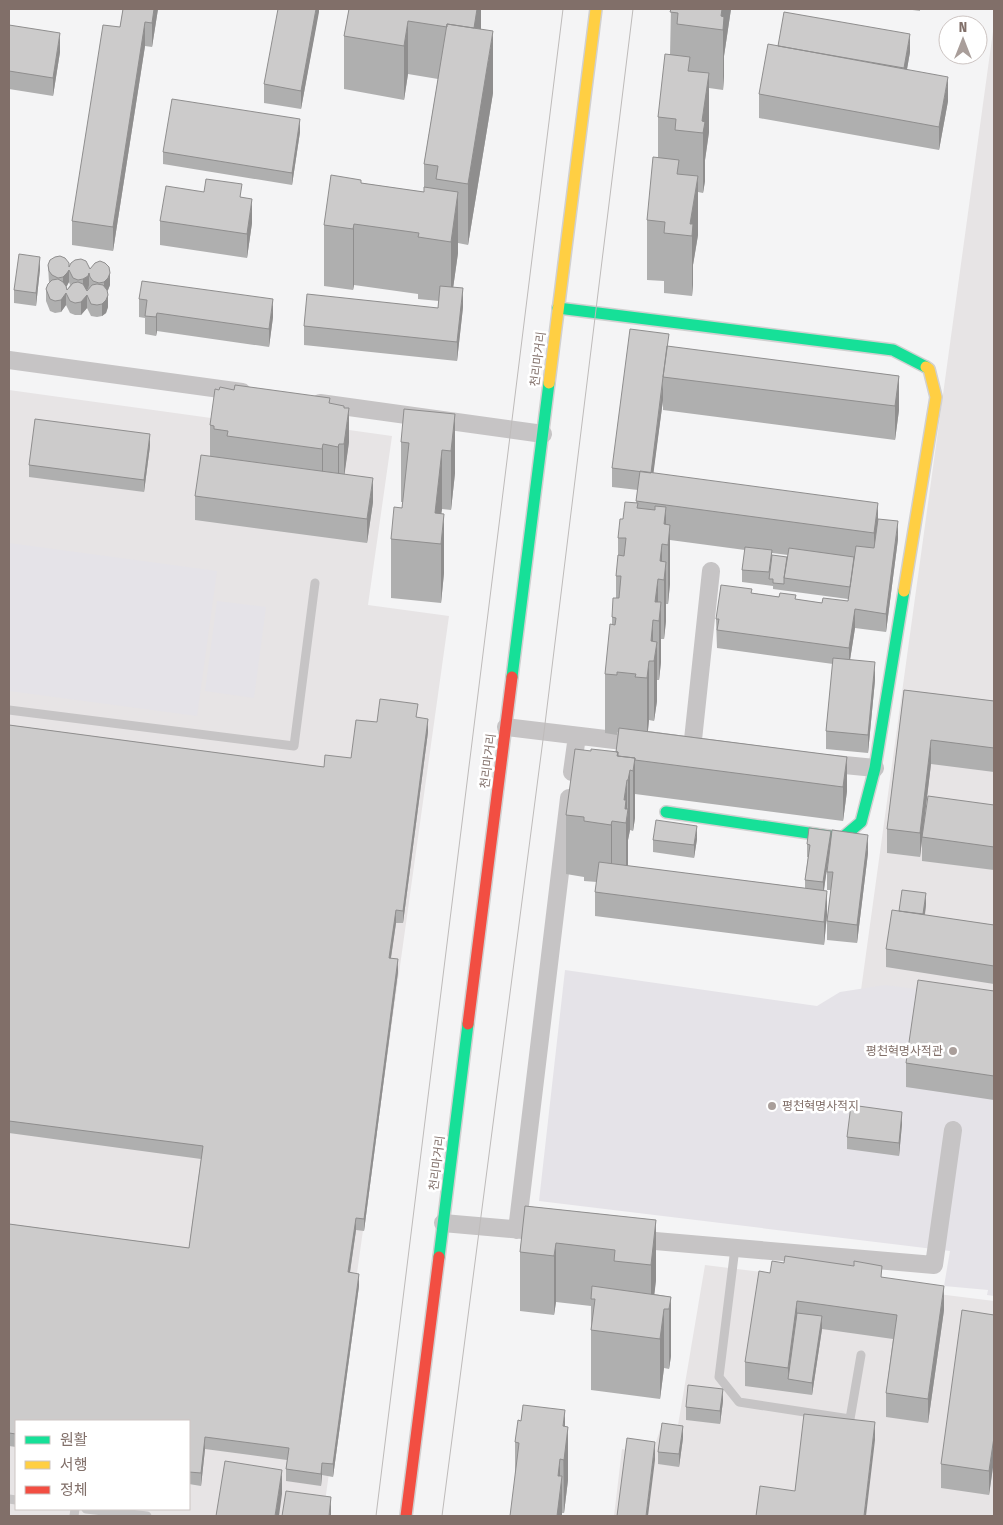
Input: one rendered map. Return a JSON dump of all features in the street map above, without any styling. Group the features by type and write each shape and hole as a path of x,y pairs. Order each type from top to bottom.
{"main road":[{"name":"천리마거리","path":"406,1516 596,9"},
{"path":"558,308 893,350 929,369 936,397 875,768 861,822 842,838 666,812"}],"street":[{"path":"9,360 254,394"},
{"path":"304,401 543,434"},
{"path":"692,749 711,571"},
{"path":"506,727 654,745"},
{"path":"517,1230 577,736"},
{"path":"673,747 711,751"},
{"path":"808,761 875,768"},
{"path":"616,1238 934,1265 953,1130"},
{"path":"443,1223 566,1234"}],"lane":[{"path":"9,710 294,746 315,583"},
{"path":"735,1248 719,1377 739,1402 850,1419 861,1355"},
{"path":"95,1510 147,1516"}],"shaded area":[{"path":"994,24 994,1010 858,1012"},
{"path":"9,390 211,418 219,412 392,436 368,605 449,616 323,1516 9,1516"},
{"path":"9,543 217,571 197,716 9,691"},
{"path":"217,601 266,607 254,698 205,691"},
{"name":"평천혁명사적지","path":"565,970 817,1006 840,992 885,985 994,999 994,1296 987,1295 988,1290 944,1286 950,1251 539,1201"},
{"path":"705,1265 994,1301 994,1516 614,1516 622,1449 652,1454 660,1430 677,1431"}],"building":[{"path":"123,9 154,9 152,23 145,22 113,227 72,221 103,25 120,27"},
{"path":"278,9 316,9 301,91 264,84"},
{"path":"349,9 477,9 474,28 447,24 447,27 408,21 404,46 344,36"},
{"path":"671,9 722,9 721,16 724,17 723,30 677,24 678,13 670,12"},
{"path":"784,12 910,34 904,68 778,46"},
{"path":"447,24 493,31 468,184 436,179 438,166 424,164"},
{"path":"9,25 60,33 53,78 9,71"},
{"path":"768,44 948,77 939,127 759,94"},
{"path":"665,54 690,57 688,71 709,73 702,121 705,122 703,133 675,130 676,119 658,117"},
{"path":"172,99 300,119 292,173 163,152"},
{"path":"653,157 679,160 677,174 698,176 690,224 693,224 692,236 664,233 665,222 647,220"},
{"path":"331,175 361,180 361,183 424,192 424,187 458,192 451,242 418,237 419,233 354,224 353,229 324,225"},
{"path":"206,179 242,184 240,197 252,199 247,234 160,221 166,186 204,192"},
{"path":"19,254 40,257 36,293 14,290"},
{"path":"60,256 65,258 69,263 69,267 75,260 81,259 86,261 90,269 95,263 100,261 109,267 110,273 104,282 99,283 93,281 89,273 83,279 73,278 69,270 63,277 58,278 52,275 48,265 50,260"},
{"path":"58,279 63,282 67,290 73,283 78,282 83,284 87,291 92,285 103,285 108,295 102,304 97,305 91,304 87,295 81,302 75,303 70,301 66,293 61,300 55,301 50,299 46,289 52,280"},
{"path":"142,281 273,299 269,329 157,313 156,317 145,316 147,300 139,299"},
{"path":"440,286 463,288 457,342 304,326 307,294 438,308"},
{"path":"630,329 669,334 651,473 612,468"},
{"path":"667,346 899,376 895,406 663,377"},
{"path":"235,385 330,398 329,403 349,408 344,444 339,444 338,447 323,444 322,449 227,436 228,431 214,429 214,426 210,425 215,389 219,390 220,387 234,390"},
{"path":"404,409 455,414 451,451 442,450 435,513 444,514 441,544 391,539 394,507 402,508 409,443 401,442"},
{"path":"35,419 150,434 144,480 29,465"},
{"path":"201,455 373,478 367,519 195,496"},
{"path":"640,471 878,503 874,533 636,501"},
{"path":"625,502 638,503 637,508 655,510 655,506 666,507 664,524 670,525 668,545 662,544 660,561 666,562 664,580 658,579 655,602 661,602 659,621 653,620 651,641 657,642 654,661 649,661 647,678 635,677 636,674 617,672 617,675 605,674 610,624 615,625 616,618 612,617 613,598 619,598 621,576 616,576 618,555 624,556 626,538 618,538 620,519 623,519"},
{"path":"878,519 898,521 886,614 855,609 849,648 717,630 719,619 716,619 721,585 752,589 751,593 779,597 780,593 796,595 795,599 822,603 823,598 848,601 856,546 874,548"},
{"path":"745,547 772,550 769,572 742,570"},
{"path":"789,548 854,557 850,587 784,578"},
{"path":"772,555 787,557 784,584 773,583 773,579 769,579"},
{"path":"833,658 875,662 868,735 826,731"},
{"path":"904,690 994,701 994,748 931,740 920,833 887,829"},
{"path":"380,699 418,704 416,717 428,719 403,911 396,910 389,958 398,959 364,1219 356,1218 348,1272 359,1274 333,1464 322,1463 321,1474 286,1469 289,1448 205,1437 201,1473 190,1472 190,1420 15,1420 15,1434 9,1433 9,1224 189,1248 203,1146 9,1121 9,725 324,767 325,755 351,758 356,720 377,722"},
{"path":"619,728 847,757 843,787 635,760 635,758 618,756 618,752 616,752"},
{"path":"575,749 618,752 617,756 635,758 633,771 630,770 627,780 624,800 626,800 625,809 628,809 626,823 612,821 611,825 584,821 584,817 566,815"},
{"path":"928,796 994,805 994,847 922,837"},
{"path":"656,820 697,826 694,845 653,840"},
{"path":"809,828 831,831 823,882 805,880 810,845 807,844"},
{"path":"832,830 868,835 857,925 827,921 833,872 827,872"},
{"path":"599,862 827,891 824,922 595,892"},
{"path":"902,890 926,893 923,914 899,911"},
{"path":"892,910 994,925 994,966 886,949"},
{"name":"평천혁명사적관","path":"918,980 994,991 994,1076 906,1063"},
{"path":"851,1105 902,1112 899,1143 847,1137"},
{"path":"525,1206 656,1220 651,1265 614,1261 615,1250 556,1243 554,1256 520,1252"},
{"path":"785,1256 854,1266 854,1261 882,1266 881,1277 944,1286 928,1399 886,1393 897,1315 797,1301 788,1368 745,1362 759,1271 770,1273 772,1261 784,1263"},
{"path":"592,1286 671,1297 669,1309 664,1309 660,1339 591,1330 595,1299 591,1299"},
{"path":"962,1310 994,1315 994,1437 989,1471 941,1464"},
{"path":"797,1313 822,1316 812,1383 788,1379"},
{"path":"688,1385 723,1389 720,1411 686,1407"},
{"path":"523,1405 565,1410 563,1426 568,1427 564,1460 560,1459 558,1476 562,1476 557,1516 510,1516 519,1443 515,1442 518,1420 521,1421"},
{"path":"804,1414 875,1422 864,1516 756,1516 760,1486 795,1491"},
{"path":"662,1423 683,1426 679,1454 658,1452"},
{"path":"627,1438 655,1442 646,1516 617,1516"},
{"path":"225,1461 282,1470 275,1516 216,1516"},
{"path":"286,1491 331,1497 329,1516 282,1516"}],"tram line":[{"path":"376,1516 563,9"},
{"path":"442,1516 544,732 633,9"}],"traffic: fast":[{"path":"558,308 893,350 926,367"},
{"path":"512,677 549,383"},
{"path":"666,812 842,838 861,822 875,768 904,591"},
{"path":"439,1257 468,1024"}],"traffic: slow":[{"path":"549,383 596,9"},
{"path":"904,591 936,397 929,369 926,367"}],"traffic: jam":[{"path":"468,1024 512,677"},
{"path":"406,1516 439,1257"}],"place":[{"name":"평천혁명사적관","path":"953,1051"},
{"name":"평천혁명사적지","path":"772,1106"}]}
